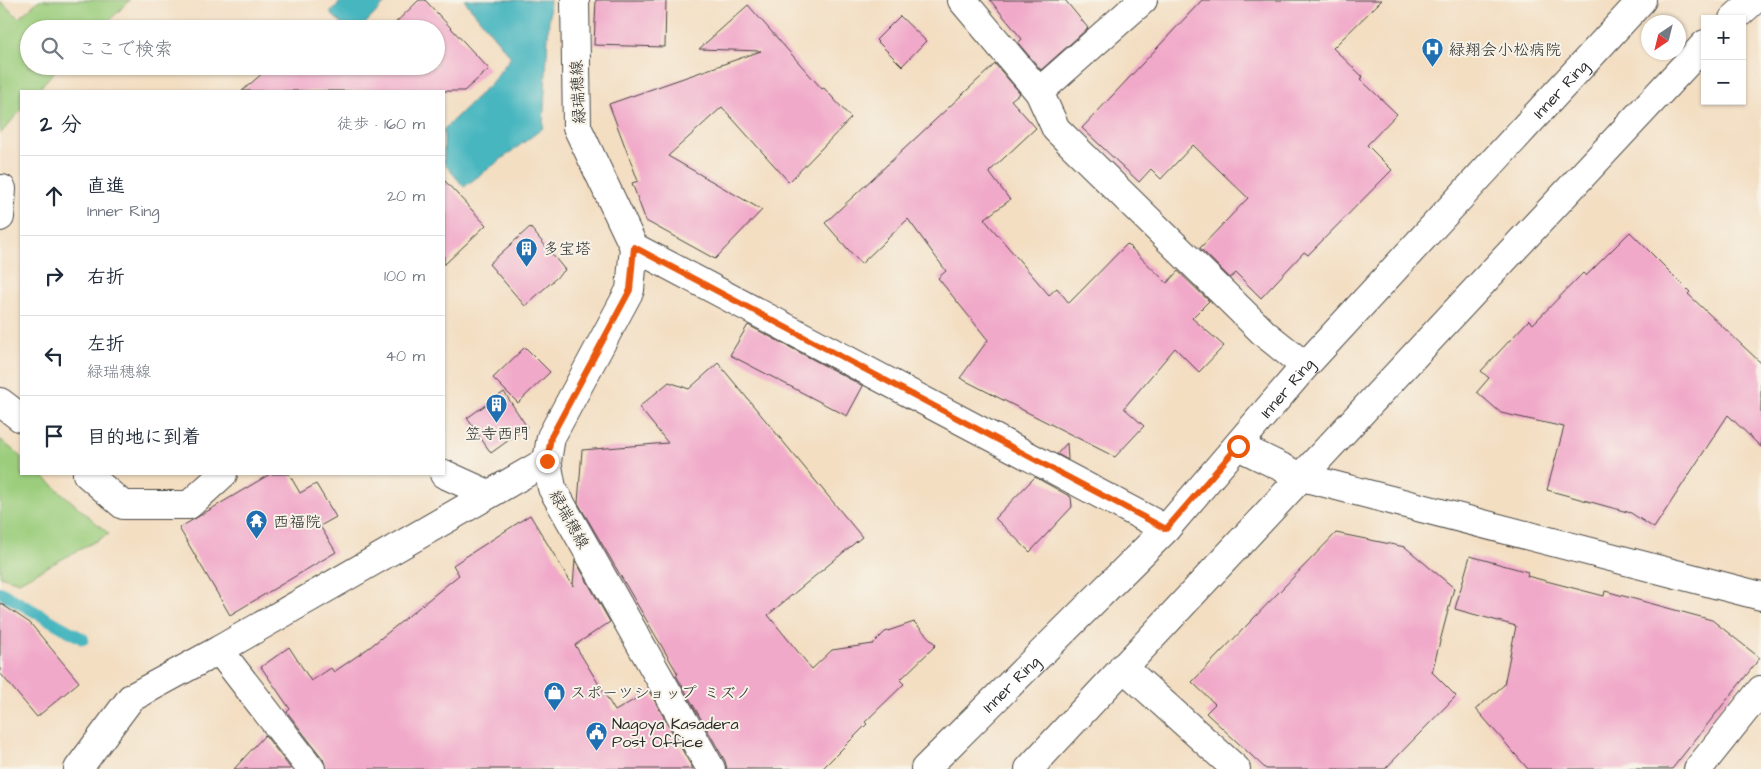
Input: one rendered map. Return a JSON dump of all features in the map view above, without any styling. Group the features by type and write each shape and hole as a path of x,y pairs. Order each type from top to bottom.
{"main road":[{"name":"緑瑞穂線","path":"575,0 577,127 634,247 630,290 551,437 547,461 552,488 711,769"},
{"path":"962,0 1039,92 1056,129 1265,334 1304,366"},
{"path":"1039,92 1143,0"},
{"name":"Inner Ring","path":"925,769 1166,529 1304,366 1642,0"},
{"path":"1737,15 1754,0"},
{"path":"1028,769 1701,48"},
{"path":"0,217 2,189"},
{"path":"634,247 1166,529"},
{"path":"0,402 20,417"},
{"path":"1238,446 1302,477 1757,589"},
{"path":"78,769 131,698 219,650 547,461"},
{"path":"445,474 488,494"},
{"path":"88,475 123,505 189,505 222,475"},
{"path":"219,650 311,769"},
{"path":"1124,668 1236,769"},
{"path":"1698,769 1761,690"}],"green space":[{"path":"39,0 130,0 110,20 20,20 20,75 51,75 38,90 20,90 20,111 0,134 0,1 19,18"},
{"path":"0,439 20,456 20,475 41,475 109,534 19,582 0,576"}],"water":[{"path":"342,0 388,0 369,20 338,20 330,13"},
{"path":"464,0 550,0 543,128 464,187 445,164 445,128 492,82 511,57"}],"building":[{"path":"419,0 425,0 444,20 398,20"},
{"path":"596,0 666,0 665,47 594,45"},
{"path":"990,0 1065,0 1088,28 1041,70 1018,43 1022,39"},
{"path":"1202,0 1382,0 1333,48 1363,77 1360,79 1397,114 1367,145 1392,170 1308,255 1304,252 1261,298 1236,273 1230,278 1200,248 1248,198 1193,145 1161,179 1151,169 1139,182 1082,128"},
{"path":"748,5 822,89 824,88 851,118 789,182 722,107 668,156 762,210 715,259 646,221 632,183 638,181 609,104 761,51 699,49"},
{"path":"900,16 926,41 902,66 876,40"},
{"path":"445,22 489,69 464,91 243,90 261,75 445,75"},
{"path":"995,64 1020,93 1011,100 1036,128 989,172 1010,200 984,219 1049,295 1057,288 1069,303 1127,244 1167,283 1178,271 1209,301 1192,318 1224,346 1199,372 1175,348 1124,408 1144,426 1115,457 960,378 988,340 938,278 946,271 908,219 861,264 825,223"},
{"path":"445,181 486,225 445,264"},
{"name":"多宝塔","path":"530,227 565,270 525,306 489,264"},
{"path":"1630,232 1690,292 1688,294 1761,363 1761,447 1728,415 1654,528 1631,513 1547,490 1564,427 1501,413 1477,392 1489,378 1481,371 1529,320 1533,324 1583,273 1586,276"},
{"path":"748,325 863,386 847,416 730,355"},
{"path":"525,347 550,372 518,403 493,378"},
{"path":"718,363 862,537 768,615 812,669 832,650 873,644 885,632 914,622 936,645 900,680 904,684 865,722 867,724 822,769 727,769 725,761 676,675 678,674 578,503 582,450 668,443 639,407 669,382 689,389"},
{"name":"笠寺西門","path":"504,392 527,427 491,453 467,418"},
{"path":"1067,443 1068,460 1057,454"},
{"name":"西福院","path":"268,475 290,475 300,493 316,484 336,517 320,526 336,552 230,615 179,528"},
{"path":"1035,477 1071,497 1072,507 1030,552 995,518"},
{"path":"530,515 573,586 575,560 610,622 575,645 615,711 649,691 693,769 326,769 323,759 287,712 290,709 261,667 289,647 311,681 331,668 334,672 370,647 459,575 453,565"},
{"path":"1336,533 1405,547 1454,588 1432,672 1456,696 1385,769 1266,769 1206,713 1215,704 1192,682"},
{"path":"1470,556 1528,572 1527,576 1604,596 1605,591 1712,620 1760,658 1672,769 1528,769 1476,709 1504,685 1516,626 1455,609"},
{"path":"0,603 30,623 79,682 37,717 0,673"},
{"path":"265,735 291,769 234,769"}],"waterway":[{"path":"0,592 83,639"}],"place":[{"name":"緑翔会小松病院","path":"1433,68"},
{"name":"多宝塔","path":"527,267"},
{"name":"笠寺西門","path":"497,423"},
{"name":"西福院","path":"257,540"},
{"name":"スポーツショップ ミズノ","path":"554,711"},
{"name":"Nagoya Kasadera Post Office","path":"596,751"}],"route":[{"path":"547,461 551,437 630,290 634,247 1166,529 1238,446"}]}
